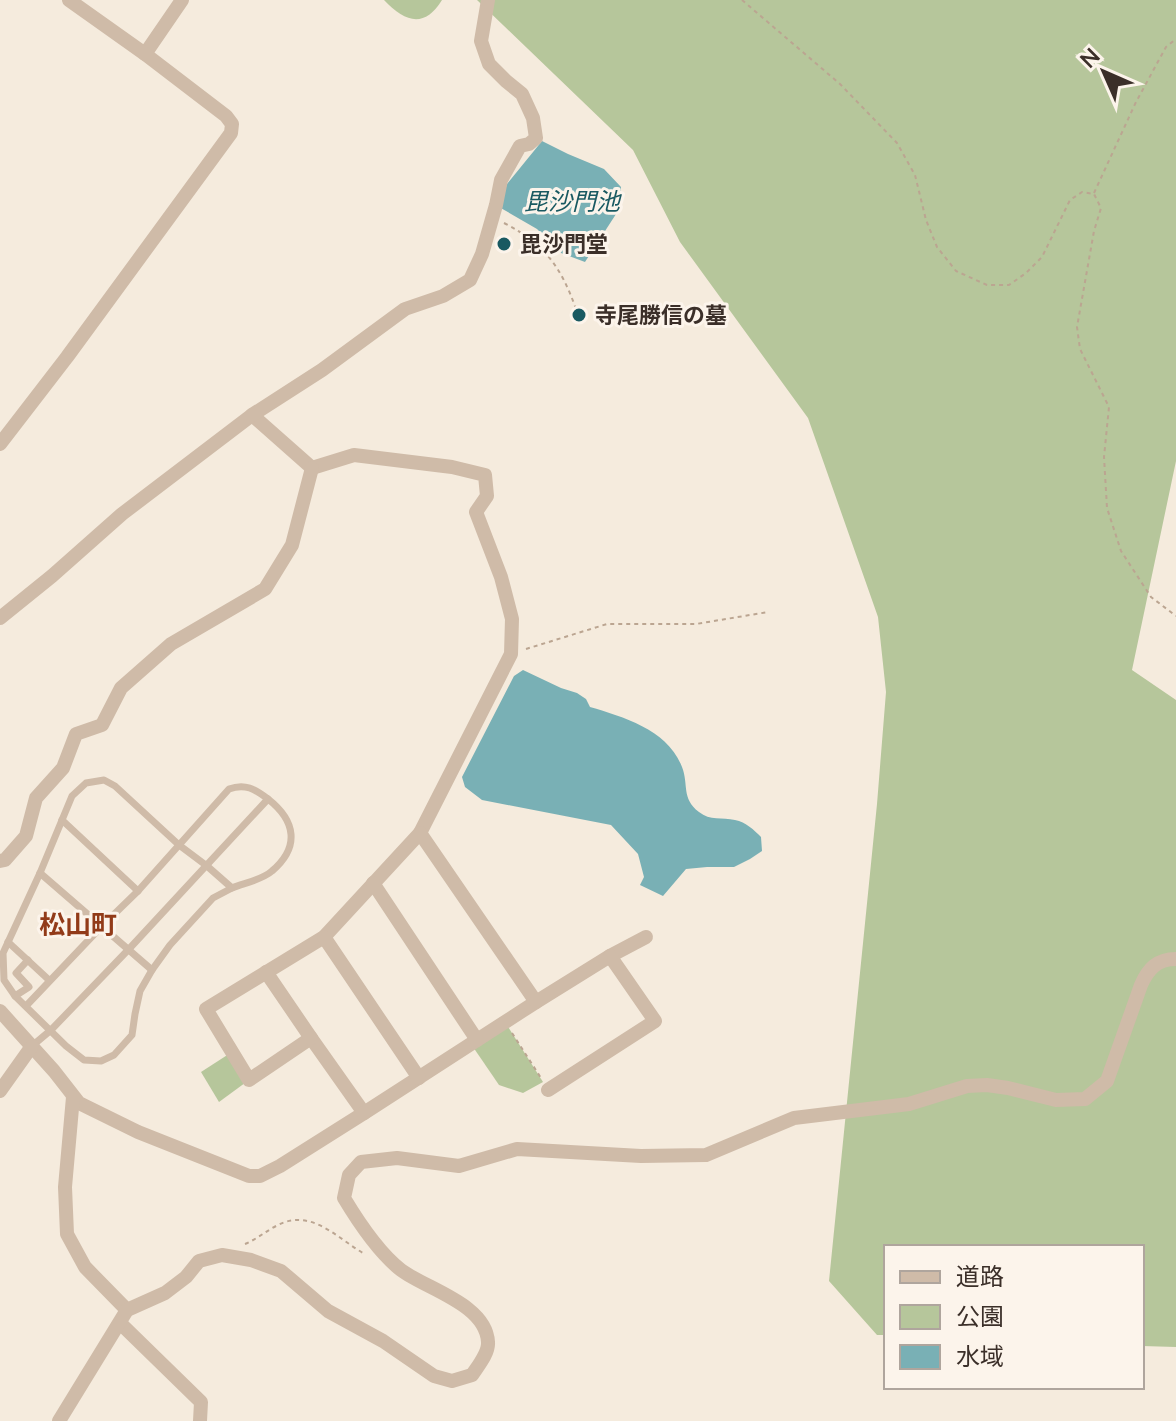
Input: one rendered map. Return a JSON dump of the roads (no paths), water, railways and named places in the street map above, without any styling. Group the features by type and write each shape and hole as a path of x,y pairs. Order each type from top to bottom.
{"street":[{"path":"0,444 231,133 232,124 226,116 69,0"},
{"path":"145,54 182,0"},
{"path":"0,618 122,514 252,415 322,370 405,309 443,296 470,280 482,254 501,180 520,146 536,138 533,118 522,94 489,64 481,41 488,0"},
{"path":"252,415 312,468"},
{"path":"311,1038 249,1080 206,1009 324,937 420,833 511,654 512,619 501,577 476,512 487,496 485,475 452,467 354,455 312,468"},
{"path":"0,861 5,860 26,836 36,798 63,768 76,734 102,725 121,688 171,644 265,589 292,545 312,468"},
{"path":"420,833 536,1002"},
{"path":"373,883 477,1040"},
{"path":"324,937 419,1078"},
{"path":"0,1011 79,1103 138,1132 249,1176 260,1176 610,956 646,937"},
{"path":"548,1090 655,1021 610,956"},
{"path":"59,1421 124,1317 165,1293 186,1277 199,1261 222,1255 251,1260 281,1271 328,1311 383,1341 434,1376 452,1381 472,1375 483,1359 488,1343 481,1321 451,1296 402,1271 361,1228 344,1198 349,1175 361,1162 397,1158 459,1166 517,1149 641,1156 706,1155 794,1118 909,1104 967,1086 1008,1088 1056,1100 1085,1099 1107,1081 1148,970 1165,959 1176,959"},
{"path":"266,972 364,1113"},
{"path":"0,1091 32,1046"},
{"path":"73,1097 65,1187 67,1234 85,1267 124,1317 201,1402 200,1421"}],"lane":[{"path":"26,1006 138,891 179,845 229,789 247,786 280,808 291,824 291,845 270,873 213,898 170,945 152,970 140,991 132,1035 114,1055 101,1061 84,1060 15,996 4,980 3,953 72,796 86,783 104,780 115,786 179,845 232,888"},
{"path":"32,1046 129,949 268,799"},
{"path":"62,820 138,891"},
{"path":"40,873 152,970"},
{"path":"8,942 49,980"},
{"path":"15,996 29,987 16,973 28,960"}],"water":[{"name":"毘沙門池","path":"542,141 604,169 621,187 618,211 585,262 561,253 537,229 499,207 507,184"},
{"path":"523,670 577,693 586,699 590,707 617,715 656,734 675,754 682,767 693,807 707,817 746,824 761,837 762,851 734,867 686,869 663,896 640,885 644,877 638,854 611,825 482,800 465,787 462,777 514,676"}],"place":[{"name":"毘沙門堂","path":"504,244"},
{"name":"寺尾勝信の墓","path":"579,315"}],"district":[{"name":"松山町","path":"78,925"}]}
